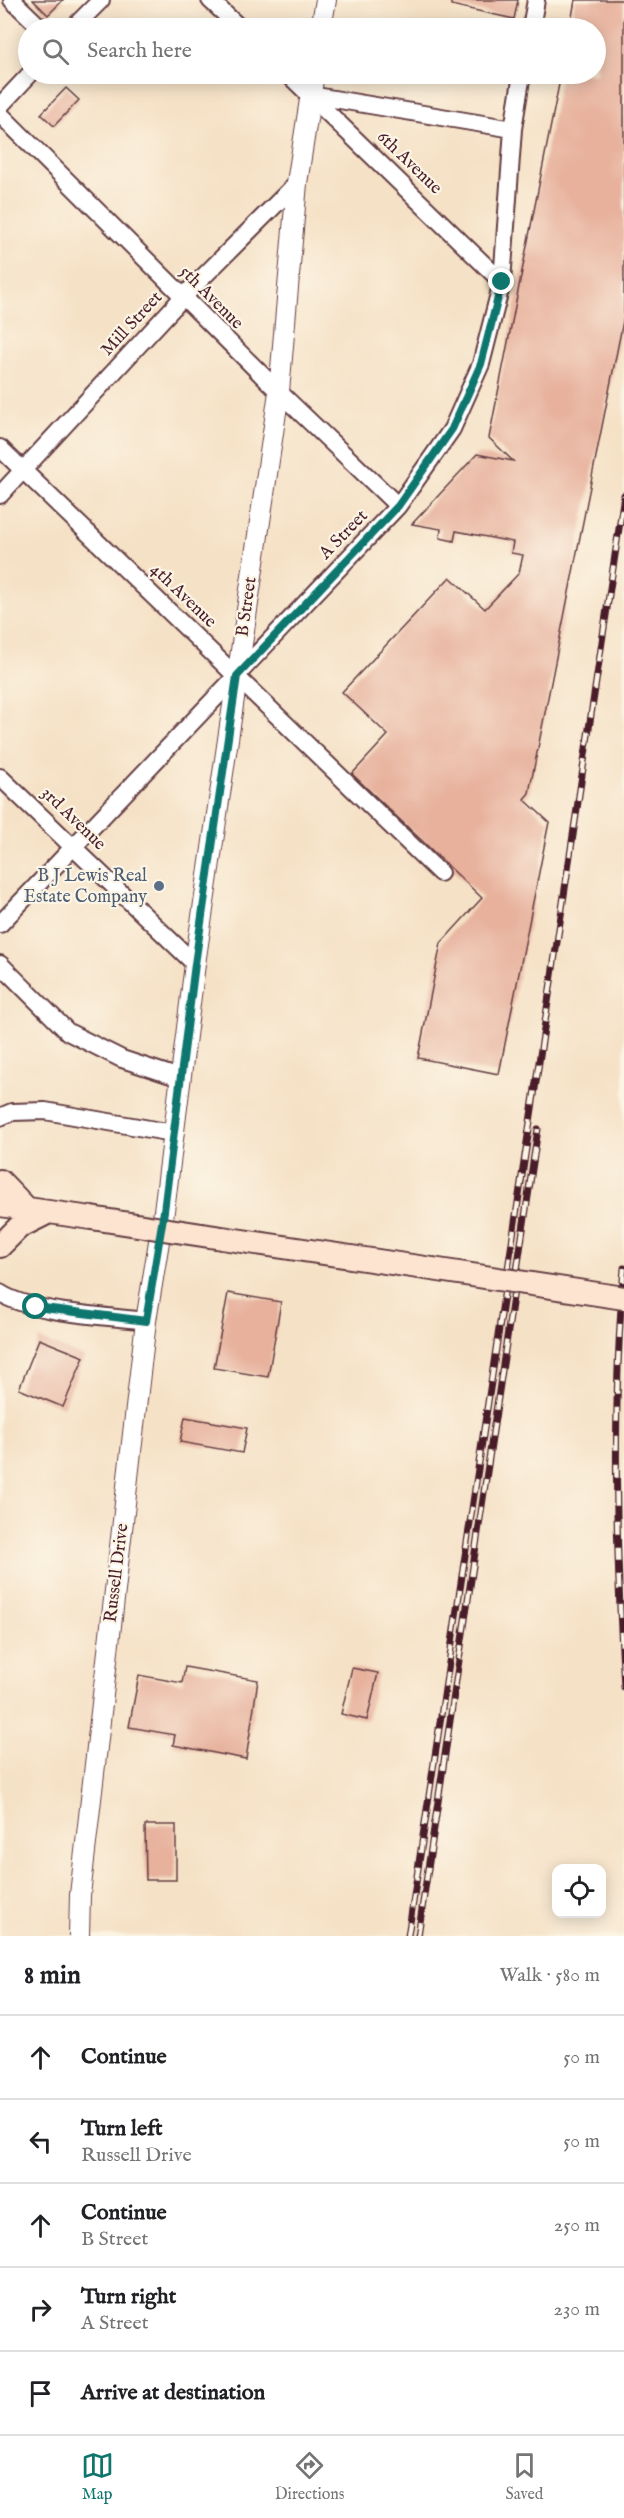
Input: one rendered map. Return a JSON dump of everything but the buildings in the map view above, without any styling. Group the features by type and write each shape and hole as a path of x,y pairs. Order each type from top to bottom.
{"main road":[{"path":"0,1182 38,1210"},
{"path":"0,1205 624,1298"},
{"path":"0,1246 38,1210"}],"street":[{"path":"12,0 31,18"},
{"path":"83,18 101,0"},
{"path":"210,0 229,18"},
{"path":"323,18 326,0"},
{"path":"533,18 536,0"},
{"path":"0,106 21,84"},
{"name":"6th Avenue","path":"298,84 502,282"},
{"name":"B Street","path":"164,1211 195,964 279,393 297,183 312,84"},
{"name":"A Street","path":"0,924 72,845 398,506 452,429 481,364 502,282 513,129 520,84"},
{"path":"310,95 513,129"},
{"name":"5th Avenue","path":"0,114 279,393 398,506"},
{"name":"Mill Street","path":"0,495 183,297 297,183"},
{"name":"4th Avenue","path":"0,448 440,873"},
{"name":"3rd Avenue","path":"0,777 195,964"},
{"path":"0,964 68,1032 122,1059 180,1078"},
{"path":"0,1117 12,1112 45,1111 173,1132"},
{"name":"Russell Drive","path":"79,1936 80,1895 146,1321 164,1211"},
{"path":"0,1293 14,1301 36,1307 146,1321"}],"railway":[{"path":"408,1936 624,495"},
{"path":"418,1936 538,1129"},
{"path":"624,1268 620,1320 616,1478 624,1687"}],"place":[{"name":"B J Lewis Real Estate Company","path":"159,886"}],"route":[{"path":"36,1307 146,1321 164,1211 195,964 237,676 398,506 452,429 481,364 502,282"}]}
